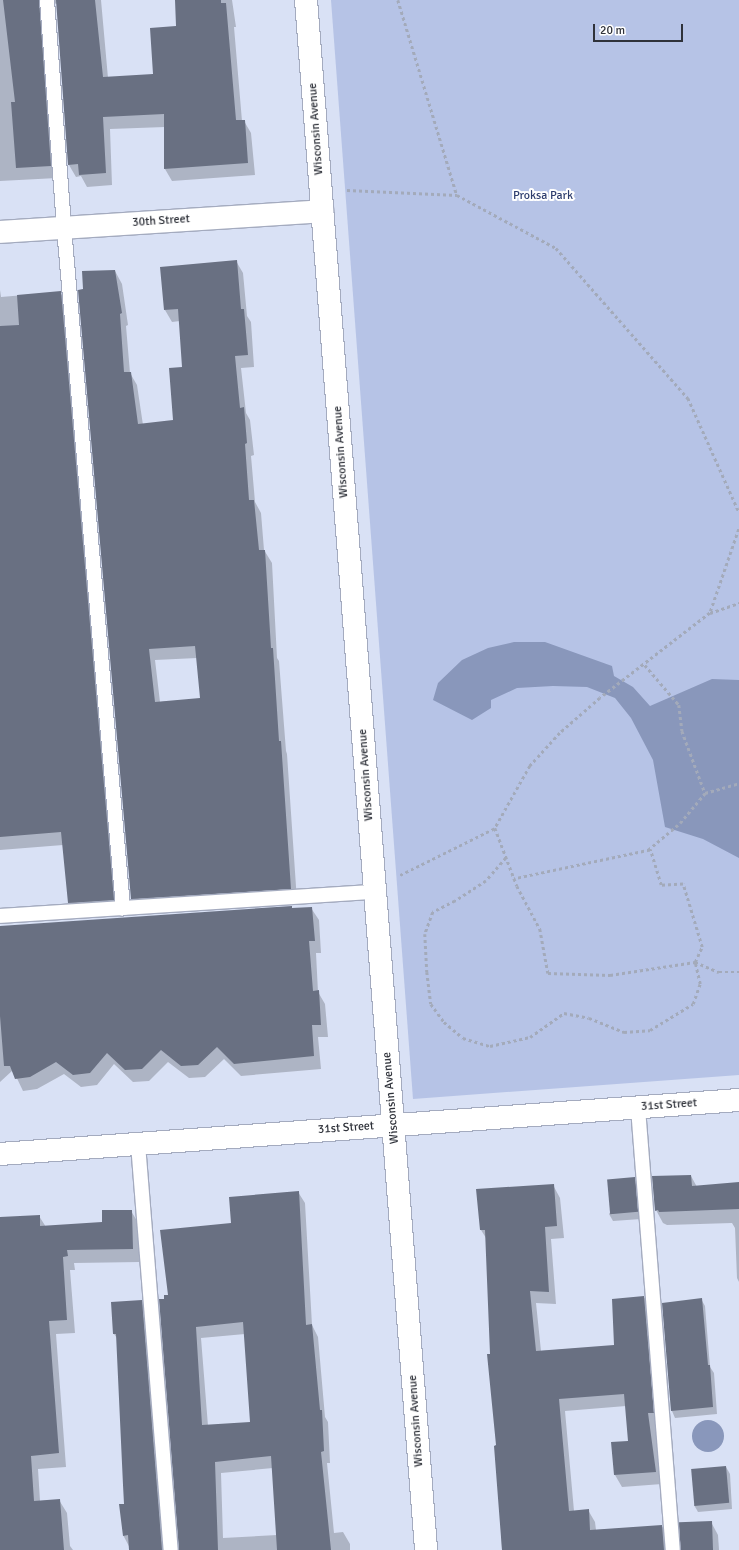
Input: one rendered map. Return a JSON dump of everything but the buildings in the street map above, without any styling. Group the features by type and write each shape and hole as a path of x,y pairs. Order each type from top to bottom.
{"street":[{"name":"Wisconsin Avenue","path":"306,0 426,1550"},
{"name":"30th Street","path":"0,232 322,210"},
{"name":"31st Street","path":"0,1154 739,1100"}],"lane":[{"path":"47,0 64,228 123,908"},
{"path":"0,916 375,892"},
{"path":"638,1108 673,1550"},
{"path":"138,1144 171,1550"}],"path":[{"path":"398,0 457,196"},
{"path":"346,190 457,196 556,248 688,398 739,512"},
{"path":"710,613 739,529"},
{"path":"396,877 495,828 530,766 560,733 600,698 645,665 710,613 739,603"},
{"path":"645,665 679,705 682,731 705,792"},
{"path":"514,880 648,850 680,823 705,792 739,783"},
{"path":"495,828 514,880 540,929 548,973 610,976 695,962 719,972 739,972"},
{"path":"506,858 486,882 455,901 433,912 425,934 427,972 431,1004 444,1022 463,1038 490,1046 530,1037 564,1013 589,1018 624,1032 650,1030 693,1004 700,984 695,962 702,947 683,884 661,885 650,850 648,850"}],"green space":[{"name":"Proksa Park","path":"331,0 739,0 739,1075 413,1099"}],"shaded area":[{"path":"514,642 545,642 612,666 614,676 633,687 650,706 712,679 739,680 739,858 703,839 665,827 653,760 631,718 615,698 587,687 553,686 517,688 491,700 491,708 472,720 433,700 438,683 462,660 488,648"},
{"path":"705,1420 711,1420 721,1427 724,1436 723,1442 717,1449 711,1452 705,1452 695,1445 692,1439 692,1433 699,1423"}]}
